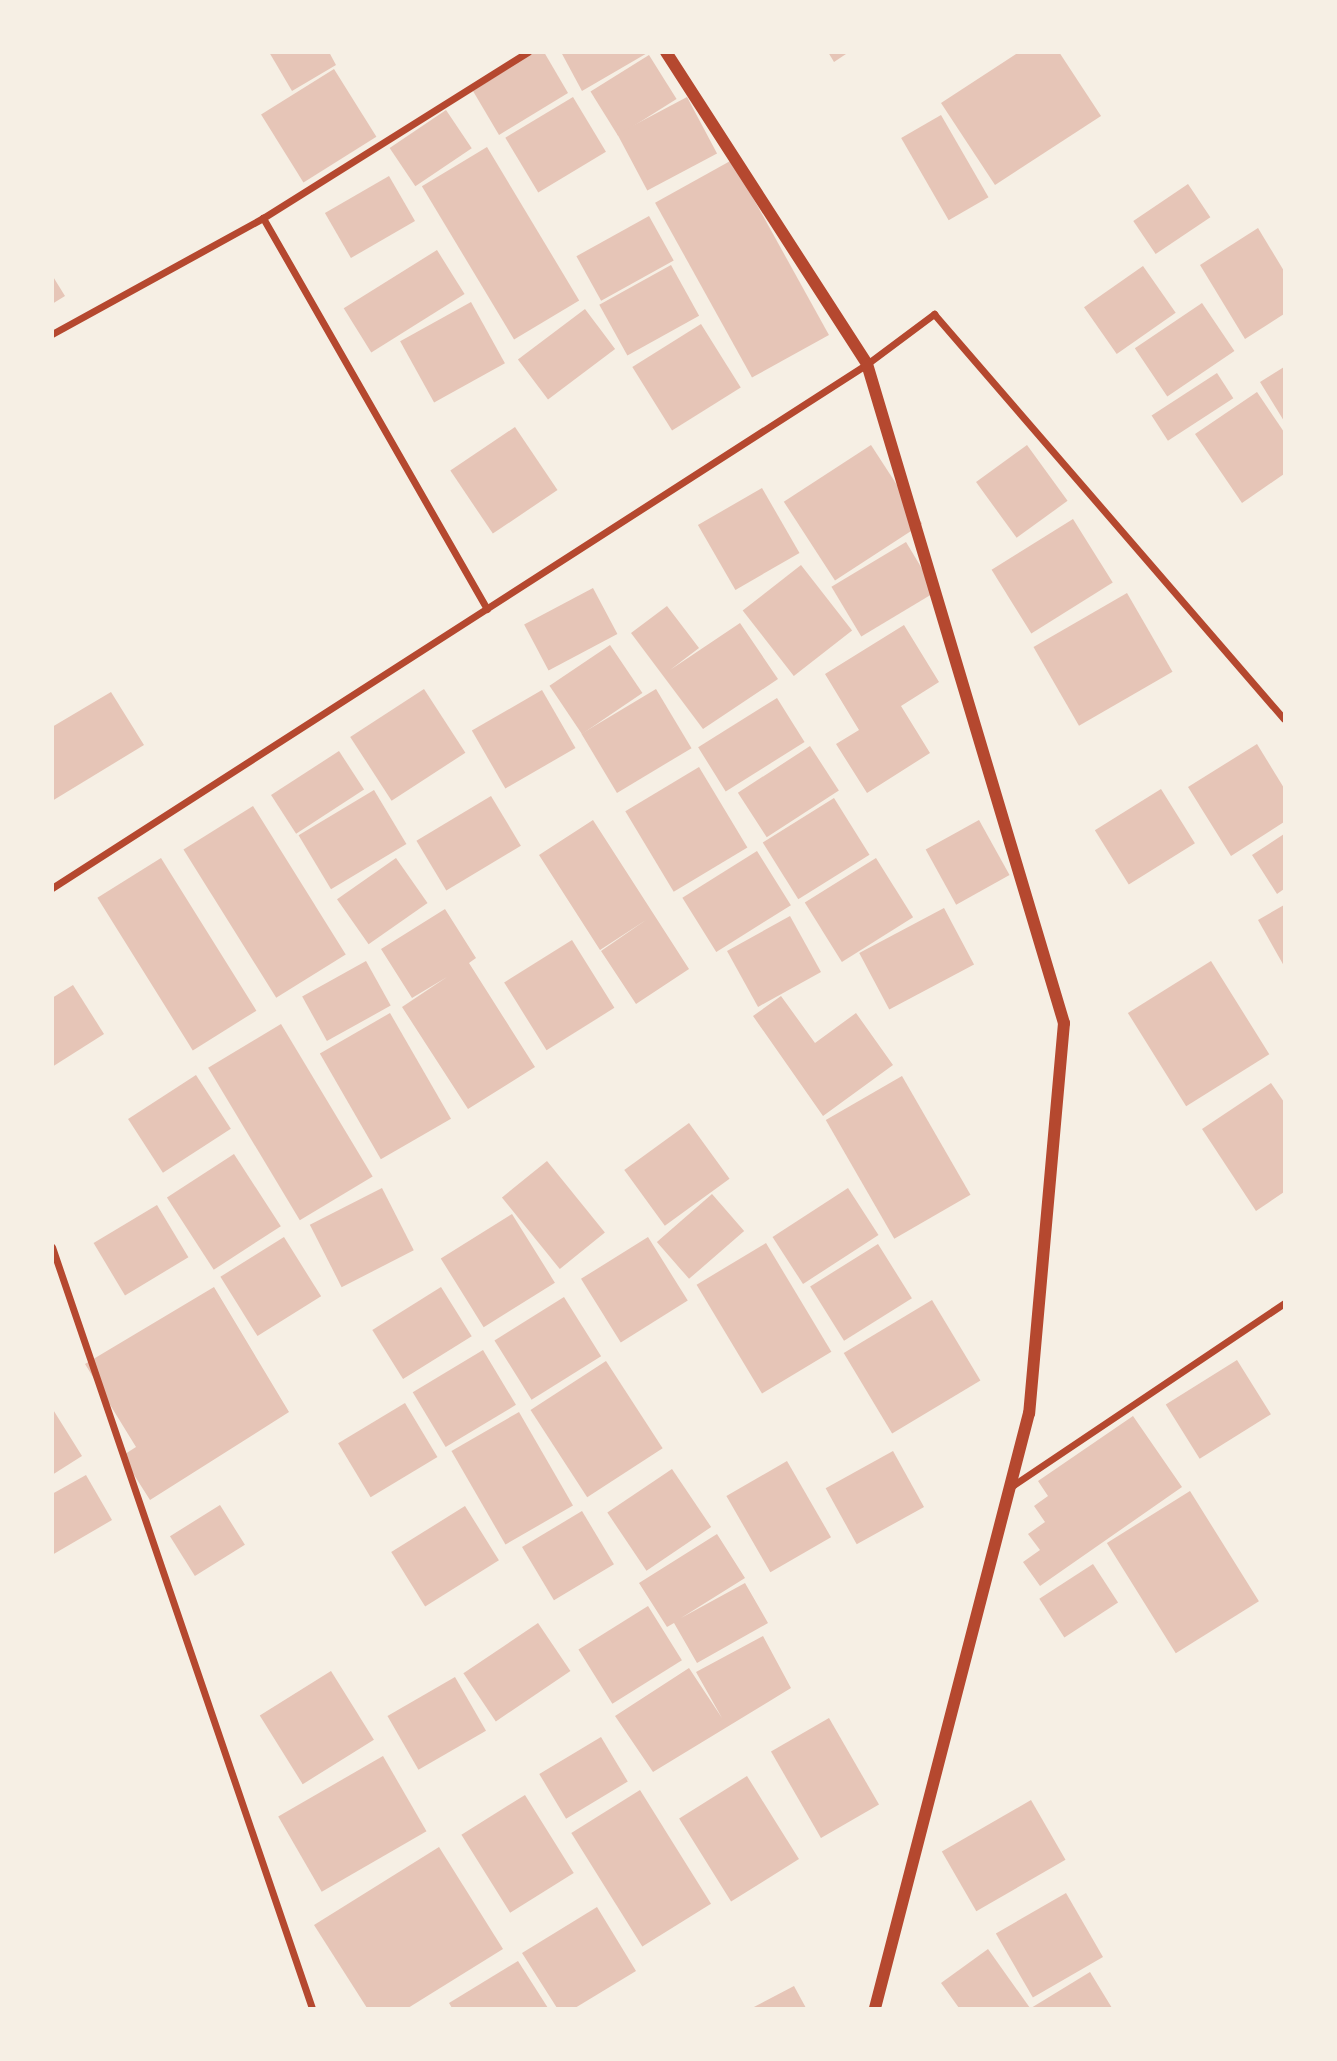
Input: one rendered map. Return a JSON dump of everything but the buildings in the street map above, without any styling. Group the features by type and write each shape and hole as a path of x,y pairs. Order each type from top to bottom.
{"street":[{"path":"52,334 263,218 528,52"},
{"path":"666,52 867,364 1063,1023 1029,1413 875,2008"},
{"path":"263,218 486,609"},
{"path":"52,888 867,364 934,314 1284,719"},
{"path":"52,1247 312,2008"},
{"path":"1010,1487 1284,1303"}]}
